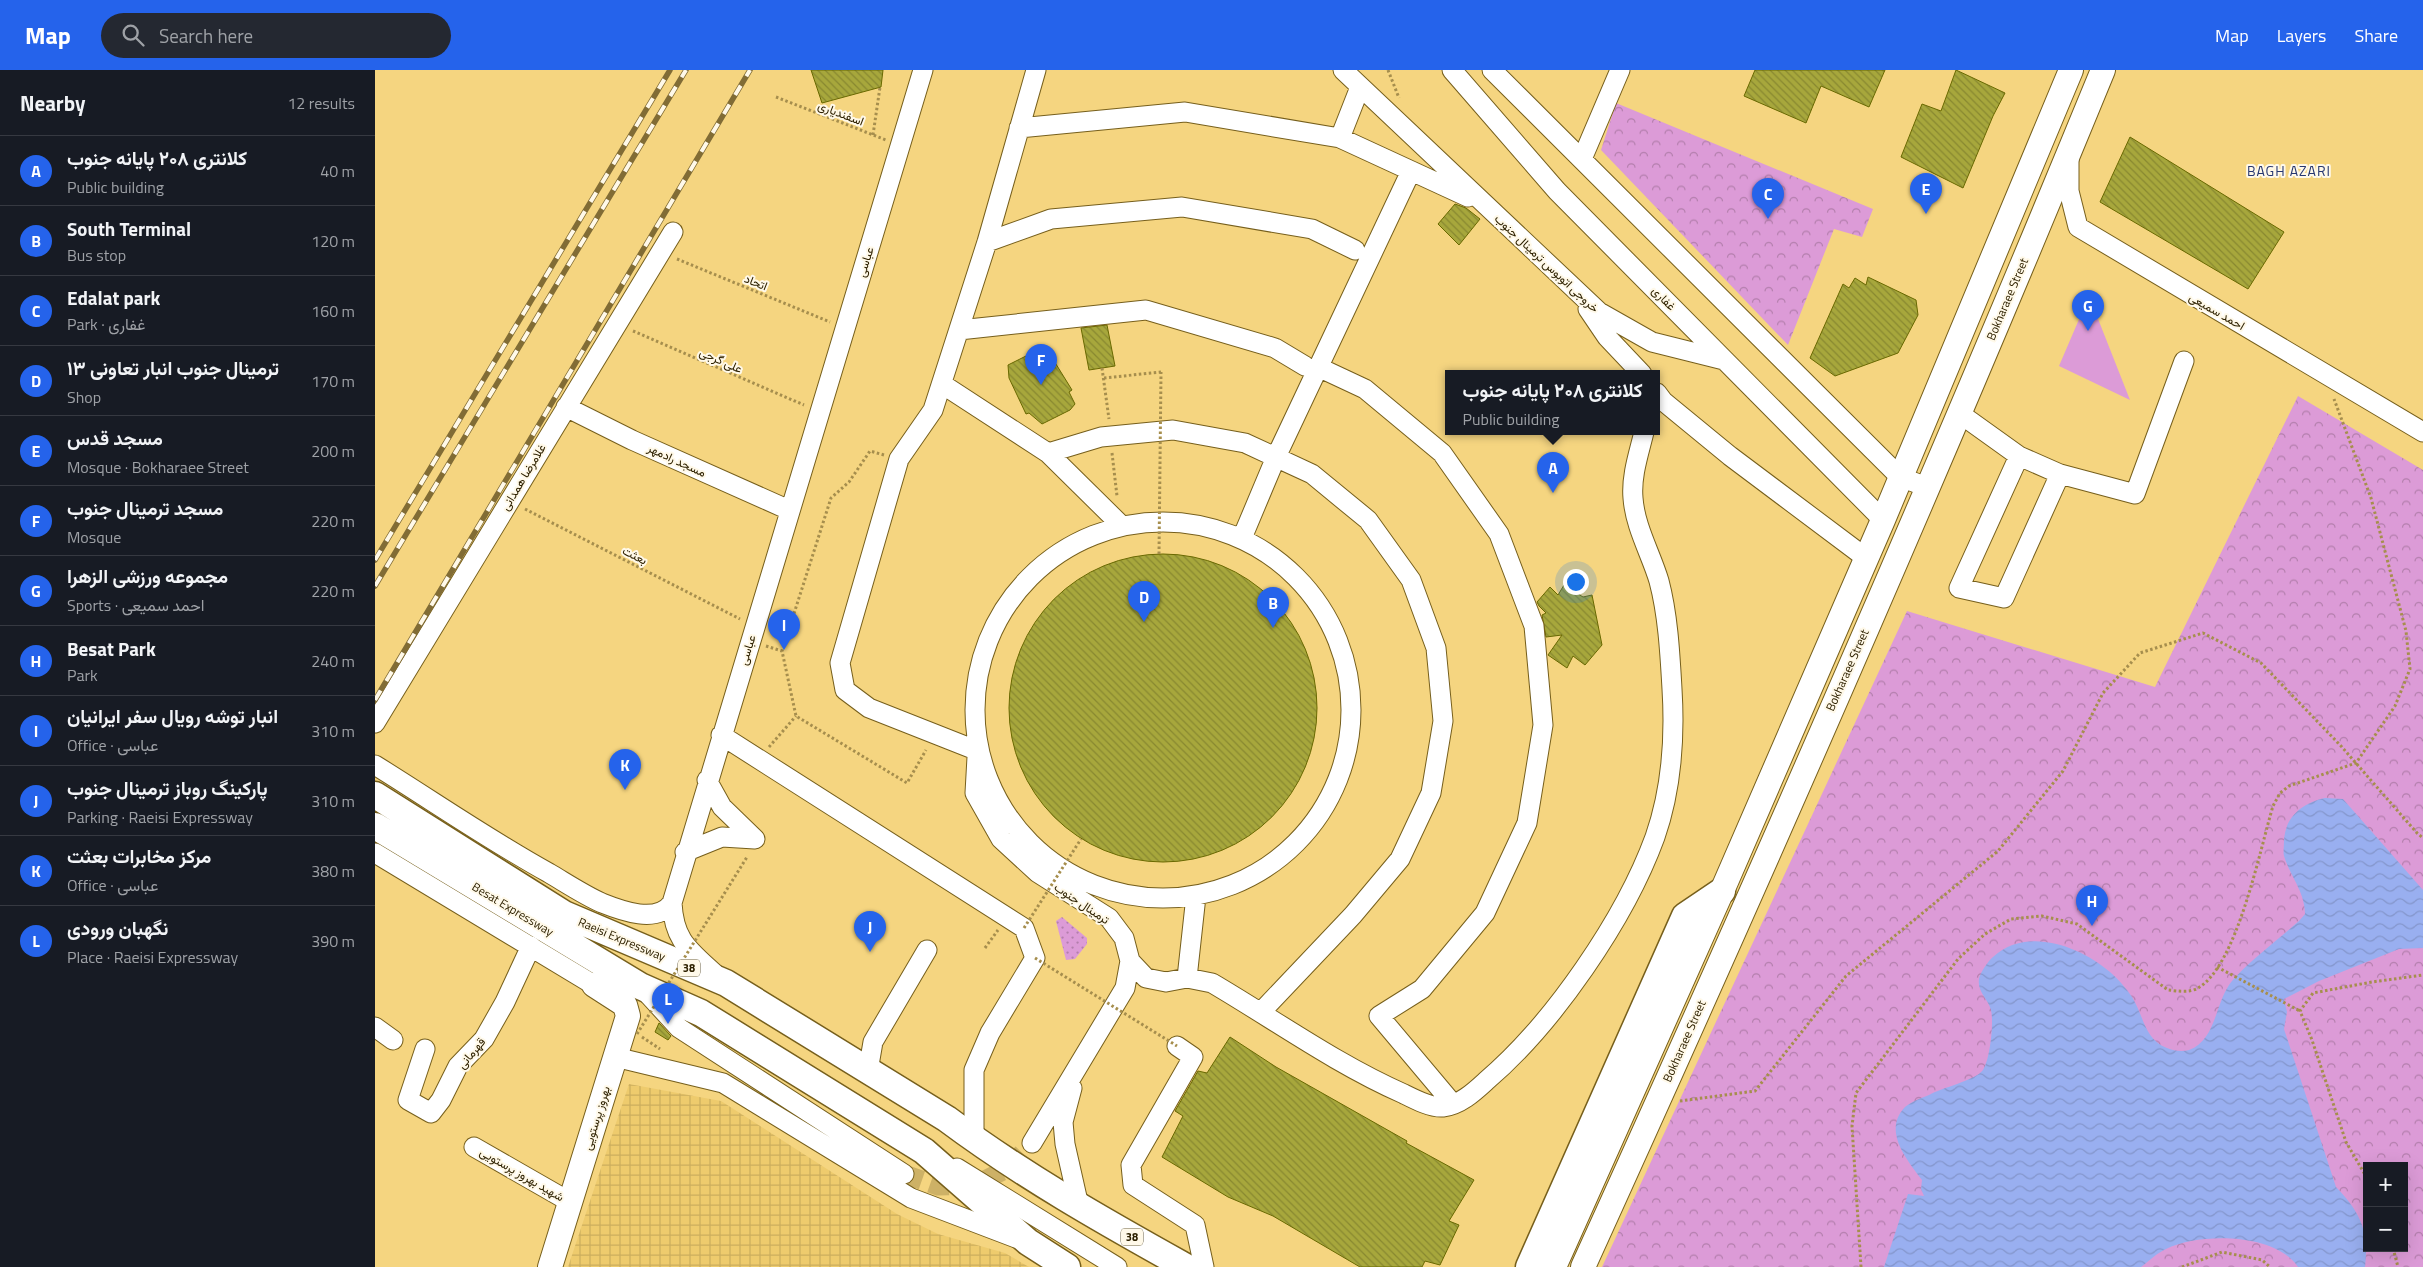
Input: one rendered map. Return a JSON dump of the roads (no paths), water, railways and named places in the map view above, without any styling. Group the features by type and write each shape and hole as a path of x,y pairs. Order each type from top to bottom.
{"highway":[{"name":"Raeisi Expressway","path":"375,795 383,824 564,914 726,983 947,1119 974,1140"},
{"name":"Besat Expressway","path":"383,824 640,986"},
{"path":"1529,1267 1685,916 1721,891"},
{"name":"38","path":"640,986 701,1013 924,1151 1028,1242 1067,1267"},
{"name":"38","path":"974,1140 1079,1206 1186,1267"}],"main road":[{"path":"1554,1267 1883,520 2071,70"},
{"name":"Bokharaee Street","path":"1583,1267 1657,1103 1923,496 2103,70"},
{"path":"1883,520 1923,496"},
{"name":"بهروز پرستویی","path":"550,1267 628,1016 625,1005 594,985"}],"street":[{"name":"عباسی","path":"671,902 923,70"},
{"path":"978,751 869,708 845,690 840,663 899,459 933,410 987,242 1036,70"},
{"name":"خروجی اتوبوس ترمینال جنوب","path":"1343,70 1482,204 1599,312 1652,342 1725,360"},
{"name":"غفاری","path":"1452,70 1557,191 1883,520"},
{"path":"1491,70 1900,477 1923,496"},
{"path":"1582,159 1620,70"},
{"path":"1340,138 1360,87"},
{"path":"1019,128 1185,112 1340,138 1482,204"},
{"name":"احمد سمیعی","path":"2069,152 2069,191 2078,227 2423,432"},
{"path":"1242,538 1312,367 1411,171"},
{"path":"987,242 1051,219 1182,207 1312,229 1355,250"},
{"name":"غلامرضا همدانی","path":"375,723 673,232"},
{"path":"1576,291 1607,337 1638,370"},
{"path":"959,330 1146,310 1275,348 1312,367 1365,389 1442,453 1499,534 1534,626 1543,725 1527,823 1485,913 1422,989 1379,1016 1453,1104"},
{"path":"1959,413 2019,456 2060,474 2135,494 2184,361"},
{"path":"941,384 1047,453 1121,525"},
{"path":"1660,403 1866,558"},
{"name":"مسجد رادمهر","path":"566,407 632,440 789,510"},
{"path":"1047,453 1101,437 1173,430 1245,443 1312,474 1368,520 1411,580 1436,648 1443,721 1431,793 1400,859 1353,915 1261,1012"},
{"path":"1130,961 1146,978 1165,982 1187,978 1212,983 1371,1080 1417,1100 1441,1107 1453,1104 1475,1091 1509,1062 1562,1000 1631,891 1655,836 1664,800 1673,742 1673,690 1659,584 1641,532 1633,497 1635,465 1643,435"},
{"path":"2019,456 1959,588 2004,598 2060,474"},
{"path":"1161,520 1203,525 1242,538 1283,564 1316,598 1339,640 1351,686 1351,734 1339,781 1315,822 1283,857 1242,882 1196,896 1148,898 1101,888 1058,867 1022,836 994,796 978,751 973,702 981,653 1002,609 1034,570 1074,542 1121,525 1161,520"},
{"path":"721,735 1025,928 1035,958 990,1033 974,1070 974,1140"},
{"name":"ترمینال جنوب","path":"978,751 975,793 1001,839 1038,873 1109,918 1124,938 1130,961 1125,988 1032,1143"},
{"path":"375,765 525,860 601,903 641,914 661,913 671,902"},
{"path":"685,852 722,838 755,839 722,807 707,780"},
{"path":"383,824 531,946 594,985"},
{"path":"383,824 1117,1267"},
{"path":"1187,978 1196,896"},
{"path":"671,902 673,921 677,934 697,958 726,983"},
{"name":"قهرمانی","path":"425,1049 408,1100 431,1114 441,1100 458,1066 484,1039 505,1002 531,946"},
{"path":"868,1071 873,1042 927,950"},
{"path":"640,986 679,1028 904,1174"},
{"path":"375,1028 393,1040"},
{"path":"1177,1046 1193,1057 1131,1165 1133,1185 1195,1225 1204,1267"},
{"path":"615,1057 723,1083 911,1198 1028,1242"},
{"path":"1076,1070 1063,1122 1065,1144 1079,1206"},
{"name":"شهید بهروز پرستویی","path":"475,1147 571,1202"}],"water":[{"path":"2325,798 2343,799 2423,890 2423,948 2399,949 2319,981 2284,999 2287,1012 2284,1029 2336,1187 2352,1205 2361,1223 2363,1230 2363,1252 2366,1252 2365,1267 2298,1267 2287,1256 2273,1247 2256,1242 2217,1238 2181,1243 2156,1255 2141,1267 1884,1267 1908,1194 1924,1196 1921,1189 1922,1180 1899,1145 1896,1126 1899,1116 1905,1107 1913,1102 1973,1077 1983,1070 1992,1032 1992,1016 1990,1006 1981,992 1979,979 1991,959 2006,948 2021,943 2037,941 2053,943 2084,954 2110,972 2125,987 2136,1004 2149,1033 2159,1044 2175,1050 2189,1050 2198,1045 2209,1031 2229,985 2253,960 2305,914 2303,898 2284,856 2285,832 2296,812 2317,800"}],"tunnel":[{"path":"904,1174 938,1186 975,1185 1007,1169 1032,1143"}],"railway":[{"path":"375,560 670,70"},
{"path":"375,586 686,70"},
{"path":"375,700 750,70"}],"place":[{"name":"مسجد قدس","path":"1926,214"},
{"name":"Edalat park","path":"1768,219"},
{"name":"مجموعه ورزشی الزهرا","path":"2088,331"},
{"name":"مسجد ترمینال جنوب","path":"1041,385"},
{"name":"کلانتری ۲۰۸ پایانه جنوب","path":"1553,493"},
{"name":"ترمینال جنوب انبار تعاونی ۱۳","path":"1144,622"},
{"name":"South Terminal","path":"1273,628"},
{"name":"انبار توشه رویال سفر ایرانیان","path":"784,650"},
{"name":"مرکز مخابرات بعثت","path":"625,790"},
{"name":"Besat Park","path":"2092,926"},
{"name":"پارکینگ روباز ترمینال جنوب","path":"870,952"},
{"name":"نگهبان ورودی","path":"668,1024"}],"district":[{"name":"BAGH AZARI","path":"2289,170"}]}
